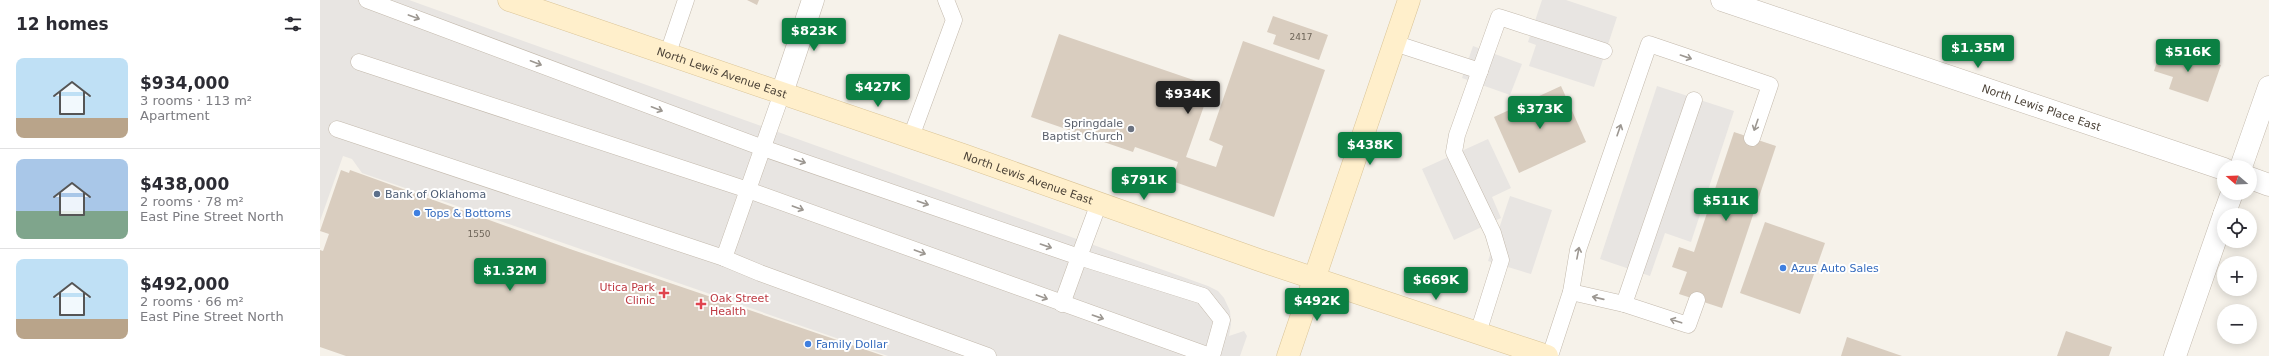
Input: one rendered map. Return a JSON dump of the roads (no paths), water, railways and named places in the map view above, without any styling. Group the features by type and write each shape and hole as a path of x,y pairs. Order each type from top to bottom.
{"main road":[{"name":"North Lewis Avenue East","path":"509,0 531,4 1314,278 1549,356"},
{"path":"1288,356 1409,0"}],"street":[{"path":"782,93 813,0"},
{"name":"North Lewis Place East","path":"1722,0 2217,167"},
{"path":"2243,160 2269,87"},
{"path":"2257,181 2269,185"},
{"path":"2176,356 2217,236"}],"lane":[{"path":"911,137 954,20 946,0"},
{"path":"668,53 682,1"},
{"path":"359,62 748,190 1062,304 1211,356 1222,320 1203,296 1079,257 763,148 372,2"},
{"path":"1478,333 1501,260 1493,233 1454,152 1457,135 1499,17 1604,51"},
{"path":"1394,43 1480,71"},
{"path":"1549,356 1571,292 1578,250 1649,44 1770,85 1752,138"},
{"path":"724,258 782,93"},
{"path":"1624,304 1694,100"},
{"path":"337,129 724,258 760,273 988,356"},
{"path":"1062,304 1099,203"},
{"path":"1571,292 1624,304 1688,325 1696,300"}],"place":[{"name":"Springdale Baptist Church","path":"1131,129"},
{"name":"Bank of Oklahoma","path":"377,194"},
{"name":"Tops & Bottoms","path":"417,213"},
{"name":"Azus Auto Sales","path":"1783,268"},
{"name":"Utica Park Clinic","path":"664,293"},
{"name":"Oak Street Health","path":"701,304"},
{"name":"Family Dollar","path":"808,344"}]}
